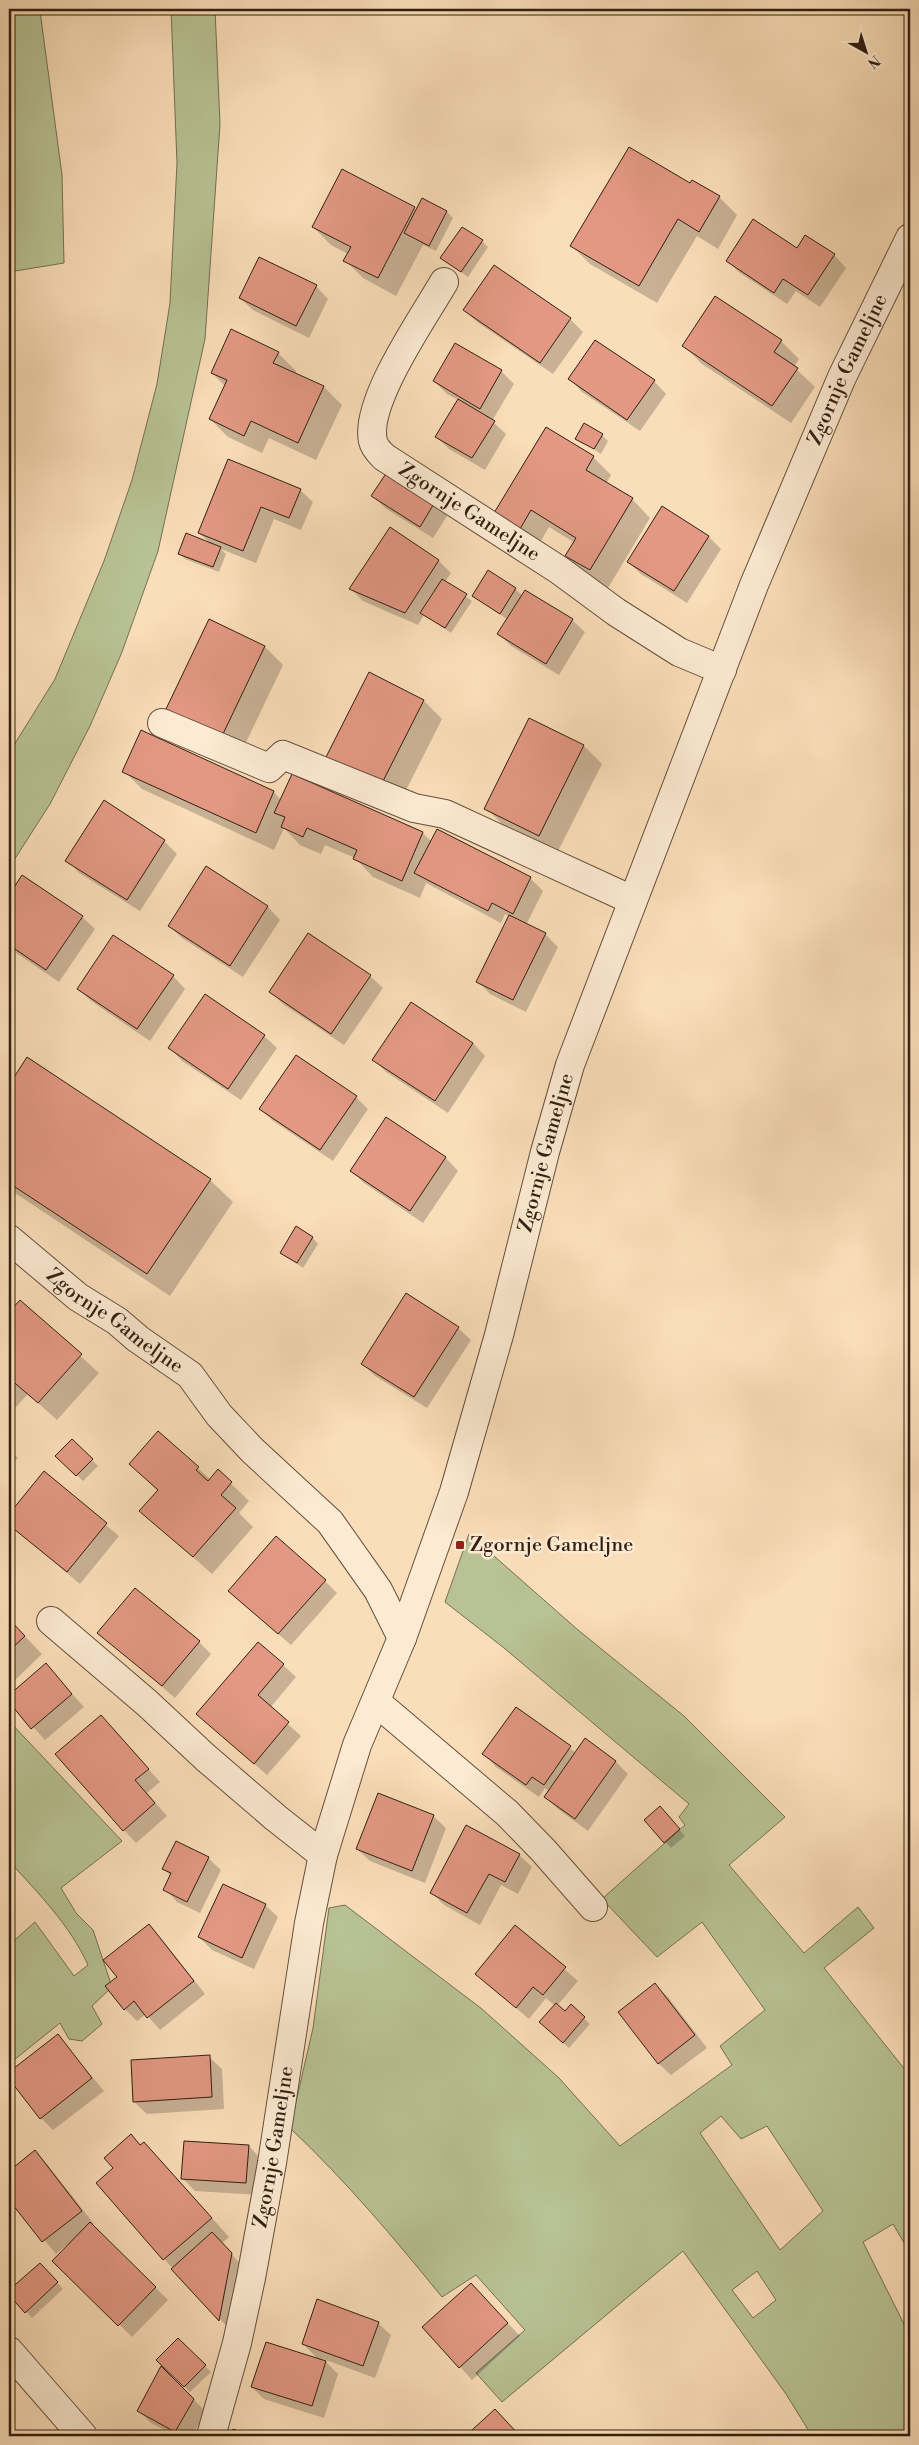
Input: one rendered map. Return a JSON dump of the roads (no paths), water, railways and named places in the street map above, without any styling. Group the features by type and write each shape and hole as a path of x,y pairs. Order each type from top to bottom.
{"street":[{"name":"Zgornje Gameljne","path":"211,2436 238,2343 253,2269 272,2163 309,1923 323,1854 357,1745 402,1638 454,1492 499,1335 545,1152 570,1065 754,585 842,377 910,238"},
{"name":"Zgornje Gameljne","path":"444,282 383,388 372,423 373,443 384,457 559,570 616,612 679,652 722,670"},
{"path":"162,723 269,768 283,756 414,808 445,814 632,900"},
{"name":"Zgornje Gameljne","path":"9,1239 78,1298 117,1321 138,1339 190,1375 220,1415 252,1450 330,1522 378,1590 402,1638"},
{"path":"51,1621 147,1703 206,1758 276,1818 323,1854"},
{"path":"376,1702 507,1813 543,1850 593,1907"},
{"path":"9,2351 83,2436"}],"place":[{"name":"Zgornje Gameljne","path":"460,1545"}]}
